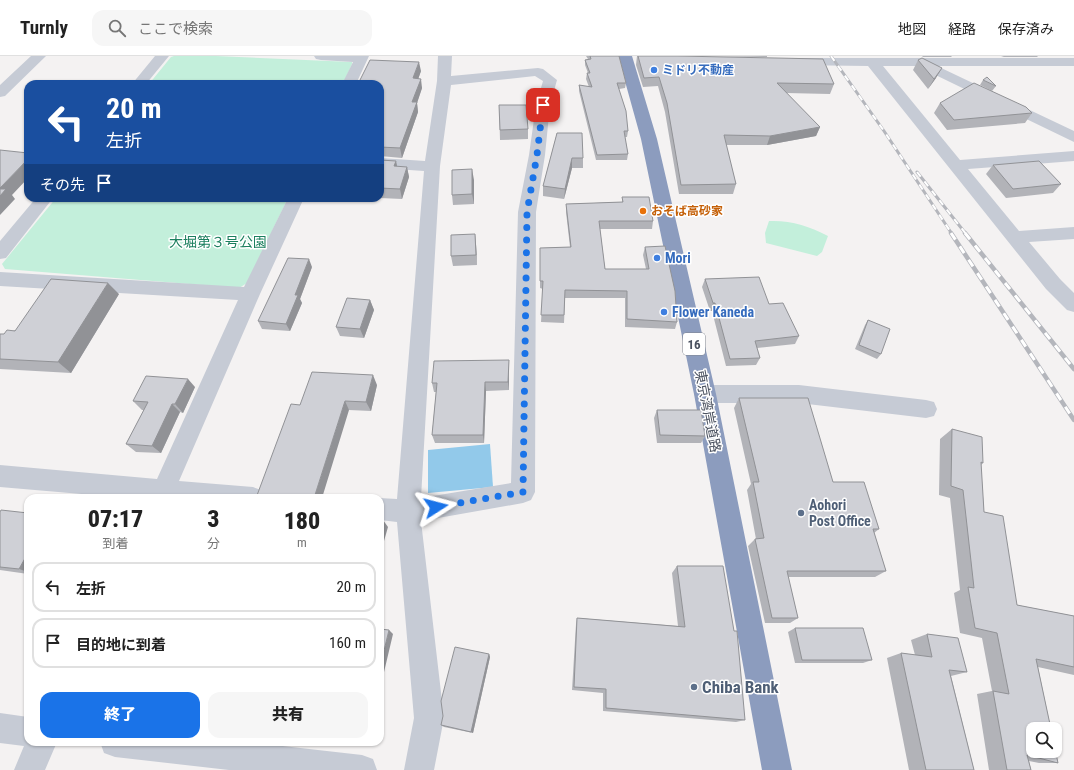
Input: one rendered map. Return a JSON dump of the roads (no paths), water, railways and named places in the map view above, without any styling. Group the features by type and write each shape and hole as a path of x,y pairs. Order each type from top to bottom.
{"highway":[{"name":"東京湾岸道路","path":"631,58 705,394 777,770"}],"street":[{"path":"0,93 39,56"},
{"path":"142,80 162,56"},
{"path":"321,56 362,57 351,80"},
{"path":"419,770 429,718 408,512 432,166 444,80 445,56"},
{"path":"782,62 1074,62"},
{"path":"872,62 1053,284 1074,305"},
{"path":"916,62 983,92 1074,138"},
{"path":"384,509 408,512 523,492 527,212 537,155 543,105 550,80 538,72 444,80"},
{"path":"956,165 1074,156"},
{"path":"384,163 432,166"},
{"path":"0,253 43,202"},
{"path":"0,476 161,494 250,294 294,202"},
{"path":"1015,237 1074,233"},
{"path":"0,279 250,294"},
{"path":"1053,284 1074,282"},
{"path":"705,394 799,394 926,409"},
{"path":"0,728 24,731"},
{"path":"29,770 40,746"},
{"path":"150,746 362,770"}],"water":[{"path":"490,444 493,487 428,493 428,450"}],"railway":[{"path":"831,56 884,131 952,234"},
{"path":"917,172 966,234"},
{"path":"951,233 1074,420"},
{"path":"965,233 1074,369"}],"place":[{"name":"ミドリ不動産","path":"654,70"},
{"name":"おそば高砂家","path":"643,211"},
{"name":"Mori","path":"657,258"},
{"name":"Flower Kaneda","path":"664,312"},
{"name":"Aohori Post Office","path":"801,513"},
{"name":"Chiba Bank","path":"694,687"}],"park label":[{"name":"大堀第３号公園","path":"218,242"}]}
